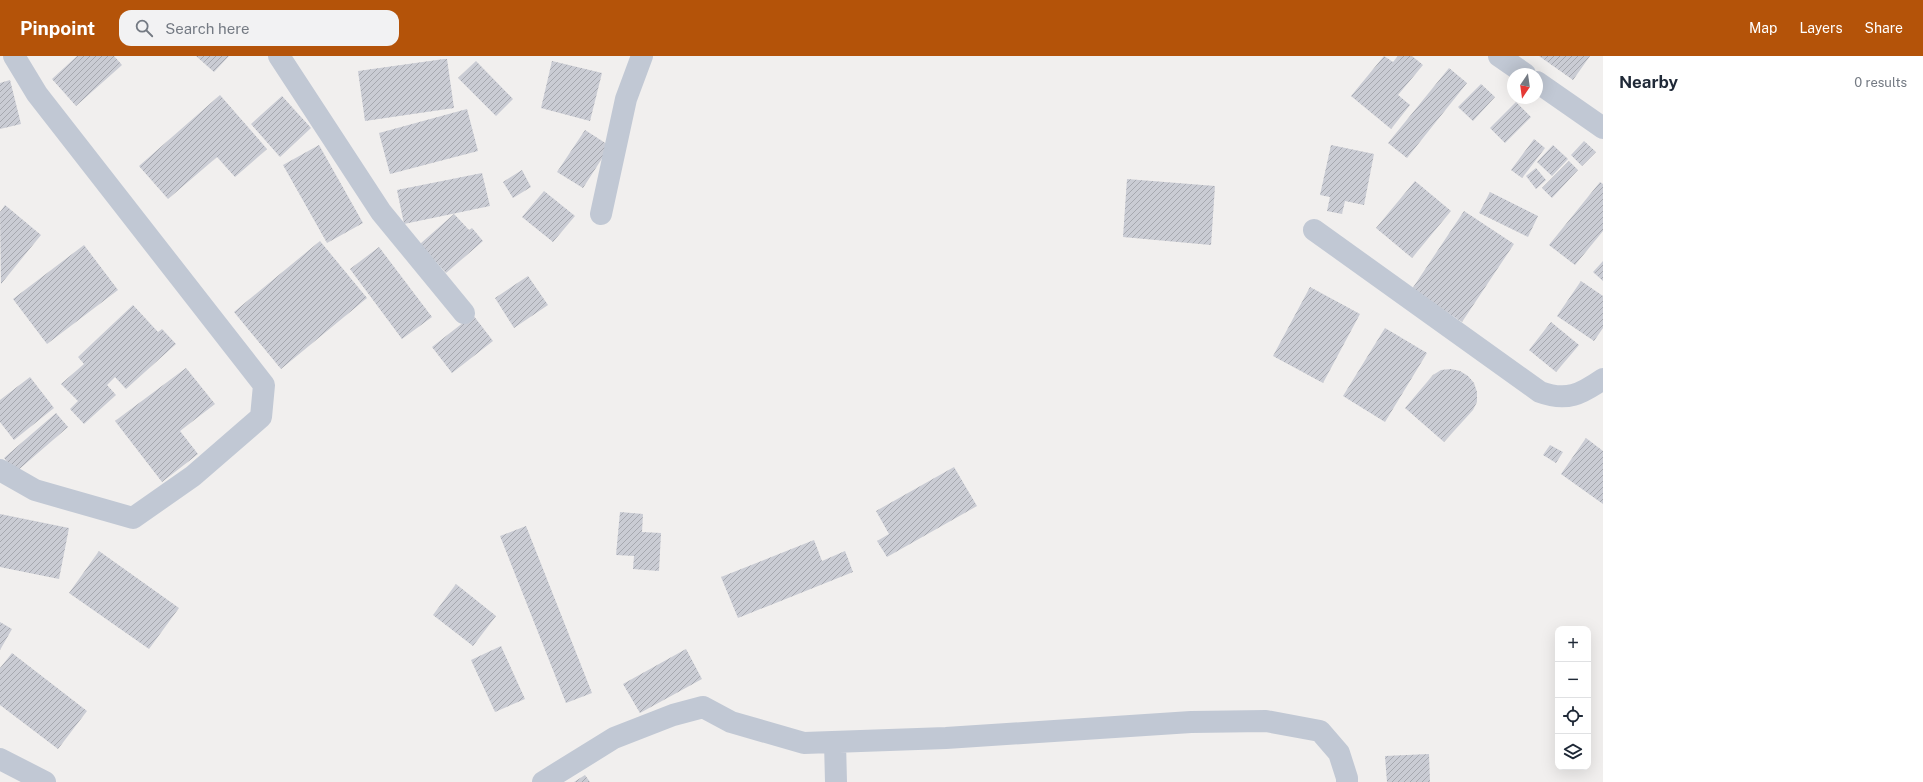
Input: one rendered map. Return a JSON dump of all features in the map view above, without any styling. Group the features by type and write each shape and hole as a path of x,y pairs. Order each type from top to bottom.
{"street":[{"path":"0,470 35,490 133,518 193,476 261,417 264,385 37,94 14,56"},
{"path":"279,56 381,212 464,313"},
{"path":"602,214 626,99 642,56"},
{"path":"1498,56 1516,68"},
{"path":"1543,86 1603,128"},
{"path":"1314,230 1526,384 1540,392 1553,397 1568,397 1583,392 1603,379"},
{"path":"543,782 614,738 673,715 703,707 731,722 804,743 946,738 1191,722 1266,721 1320,731 1339,753 1347,782"},
{"path":"835,742 836,782"},
{"path":"0,759 45,782"}],"building":[{"path":"77,56 114,56 122,65 76,106 52,79"},
{"path":"196,56 229,56 214,72"},
{"path":"1384,56 1393,62 1398,56 1412,56 1423,65 1398,95 1410,105 1391,129 1351,96"},
{"path":"1539,56 1590,56 1573,80"},
{"path":"447,59 454,108 365,121 358,71"},
{"path":"476,61 513,99 496,116 458,78"},
{"path":"552,61 602,73 590,121 541,108"},
{"path":"1449,68 1467,83 1407,158 1388,143"},
{"path":"10,80 21,124 0,129 0,83"},
{"path":"1481,84 1495,97 1473,121 1458,107"},
{"path":"220,95 267,149 235,177 217,157 168,199 139,166"},
{"path":"282,96 311,128 280,157 251,124"},
{"path":"1514,104 1518,104 1531,117 1505,143 1490,128"},
{"path":"467,109 478,151 390,174 379,133"},
{"path":"585,130 610,146 583,188 557,172"},
{"path":"1534,139 1545,148 1522,178 1511,170"},
{"path":"1584,141 1596,152 1582,166 1571,155"},
{"path":"319,145 363,223 327,243 283,165"},
{"path":"1331,145 1374,154 1364,205 1345,201 1342,214 1327,211 1330,197 1320,195"},
{"path":"1553,145 1568,159 1552,176 1537,162"},
{"path":"1569,161 1578,170 1552,198 1542,188"},
{"path":"1536,168 1546,180 1536,189 1526,176"},
{"path":"522,170 531,187 513,198 503,182"},
{"path":"482,173 490,206 404,224 397,190"},
{"path":"1127,179 1215,186 1211,245 1123,237"},
{"path":"1415,181 1451,211 1412,258 1376,228"},
{"path":"1600,182 1603,184 1603,231 1575,265 1549,245"},
{"path":"544,191 575,216 553,242 522,217"},
{"path":"1490,192 1538,216 1528,237 1479,213"},
{"path":"5,205 41,235 1,284 0,212"},
{"path":"1464,211 1514,244 1462,322 1412,289"},
{"path":"454,214 469,230 472,228 483,241 446,273 420,244"},
{"path":"320,241 367,298 281,369 234,312"},
{"path":"84,245 118,290 47,344 13,299"},
{"path":"379,247 432,317 402,339 350,269"},
{"path":"1603,261 1603,281 1593,272"},
{"path":"528,276 548,305 514,328 495,298"},
{"path":"1581,281 1603,296 1603,328 1594,341 1557,316"},
{"path":"1310,287 1360,314 1323,383 1273,356"},
{"path":"133,305 158,332 162,329 176,344 126,389 115,377 107,385 116,395 84,424 70,409 78,401 61,384 84,364 78,357"},
{"path":"473,315 493,341 452,373 432,347"},
{"path":"1551,322 1579,345 1556,372 1529,350"},
{"path":"1385,328 1427,353 1385,422 1343,396"},
{"path":"186,368 215,404 180,431 198,454 162,482 115,421"},
{"path":"1451,369 1460,371 1468,376 1474,383 1477,392 1477,402 1473,410 1444,442 1405,408 1433,375 1441,370"},
{"path":"30,377 54,408 14,440 0,422 0,400"},
{"path":"56,413 68,427 16,472 4,458"},
{"path":"1586,438 1603,451 1603,504 1561,474"},
{"path":"1550,445 1563,452 1556,463 1543,455"},
{"path":"954,467 977,506 887,557 877,541 889,534 876,511"},
{"path":"620,512 643,514 642,532 661,533 659,571 633,569 634,556 616,555"},
{"path":"0,514 69,528 59,579 0,567"},
{"path":"526,526 592,693 566,703 500,536"},
{"path":"814,540 822,561 845,551 853,572 738,618 721,577"},
{"path":"99,551 179,608 149,649 69,593"},
{"path":"456,584 496,616 473,646 433,615"},
{"path":"0,622 12,629 0,650"},
{"path":"501,646 525,699 495,712 471,660"},
{"path":"686,649 702,679 640,713 623,684"},
{"path":"12,653 87,711 58,749 0,705 0,668"},
{"path":"1429,754 1430,782 1387,782 1385,756"},
{"path":"585,775 590,782 574,782"}]}
